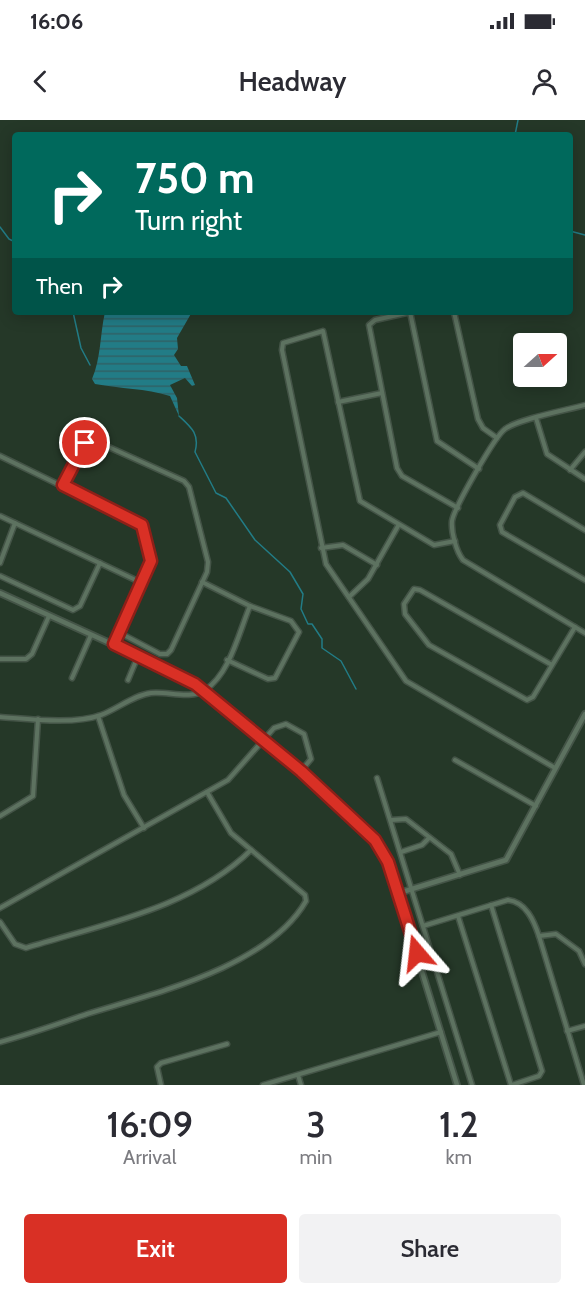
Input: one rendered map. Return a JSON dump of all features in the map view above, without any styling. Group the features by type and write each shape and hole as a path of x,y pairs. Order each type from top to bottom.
{"street":[{"path":"397,315 375,320 369,325 397,468 402,476 458,508"},
{"path":"411,315 437,441 479,469"},
{"path":"455,315 478,419 483,428 496,438"},
{"path":"455,541 434,545 398,526 358,499 323,331 283,343 282,350 326,564 396,668 411,685 555,768"},
{"path":"338,402 382,393"},
{"path":"585,405 510,426 496,438 452,521 459,554 465,562 585,633"},
{"path":"536,418 548,454 585,478"},
{"path":"63,485 85,443 93,440 184,481 189,487 208,562 202,582 167,654 160,654 120,633"},
{"path":"570,470 585,452"},
{"path":"0,456 142,525 151,561 114,644"},
{"path":"585,530 523,494 515,496 500,525 502,532 585,580"},
{"path":"0,516 142,583"},
{"path":"0,563 15,523"},
{"path":"349,597 367,581 398,526"},
{"path":"321,548 343,545 377,565"},
{"path":"0,576 73,610 80,606 100,563"},
{"path":"202,582 250,606 291,621 299,632 275,678 268,680 227,660"},
{"path":"552,665 420,590 414,589 404,603 405,614 429,645 520,698 533,697 575,627"},
{"path":"0,593 179,674 204,691 301,771 383,849 399,893 457,1085"},
{"path":"0,717 38,720 99,716 146,694 187,695 204,691 216,680 227,660 250,606"},
{"path":"0,659 26,660 32,654 49,616"},
{"path":"72,678 91,635"},
{"path":"128,680 138,656"},
{"path":"399,893 506,860 585,714"},
{"path":"99,716 124,795 144,828"},
{"path":"0,816 33,796 38,720"},
{"path":"0,908 236,774 274,728 286,724 304,734 311,759 301,771"},
{"path":"455,760 536,806"},
{"path":"377,778 472,1085"},
{"path":"0,1042 183,986 272,939 302,908 306,901 305,895 229,830 207,792"},
{"path":"391,820 406,819 451,854 460,876"},
{"path":"401,852 422,845 429,838"},
{"path":"0,922 15,944 26,948 165,904 230,870 252,850"},
{"path":"423,926 508,900 514,901 532,917 584,1085"},
{"path":"458,916 511,1085 539,1076 542,1071 491,905"},
{"path":"539,936 550,933 559,936 579,951 585,964"},
{"path":"567,1031 585,1026"},
{"path":"264,1085 441,1032"},
{"path":"161,1085 157,1067 161,1063 227,1044"},
{"path":"578,1065 585,1063"},
{"path":"298,1075 301,1085"}],"water":[{"path":"105,315 190,315 177,338 178,349 174,355 181,366 187,366 195,385 192,386 185,378 170,385 177,398 179,416 170,396 151,391 95,384 92,379 97,363"}],"waterway":[{"path":"516,132 518,120"},
{"path":"0,227 12,240"},
{"path":"573,232 585,235"},
{"path":"74,315 81,348 90,365"},
{"path":"179,416 193,431 196,440 195,452 216,493 226,498 255,540 290,572 303,594 301,609 308,624 312,624 322,639 322,648 341,661 356,689"}],"route":[{"path":"85,443 63,485 142,525 151,550 151,561 114,644 195,684 301,771 375,840 383,849 388,862 417,953"}]}
